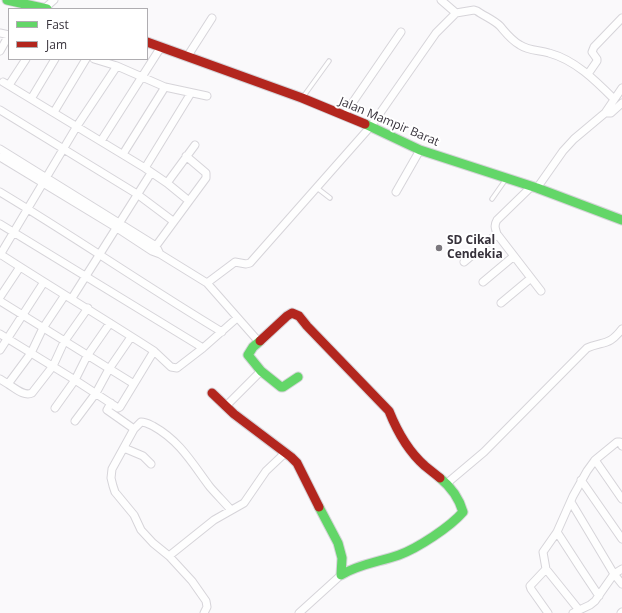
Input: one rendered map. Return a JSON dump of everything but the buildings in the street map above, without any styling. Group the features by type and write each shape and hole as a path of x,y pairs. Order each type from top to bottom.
{"street":[{"path":"7,0 42,8"},
{"path":"47,8 54,0"},
{"path":"441,0 456,13"},
{"path":"207,283 236,262 246,264 250,263 371,126 436,33 456,13 474,10 477,11 499,26 507,36 520,45 533,50 549,52 566,60 588,74 614,98"},
{"path":"187,57 212,18"},
{"path":"588,74 597,61 592,52 594,47 622,18"},
{"path":"344,115 401,32"},
{"path":"0,51 8,38"},
{"name":"Jalan Mampir Barat","path":"148,42 302,98 371,126 420,150 535,187 622,220"},
{"path":"101,140 161,47"},
{"path":"25,60 3,84 101,140 167,183 189,201"},
{"path":"31,99 54,60"},
{"path":"54,112 85,60"},
{"path":"97,60 117,66 165,87 207,96"},
{"path":"117,66 77,126 0,255 72,298 131,336 154,352 171,367 179,367 237,318"},
{"path":"123,154 165,87"},
{"path":"541,291 498,234 495,229 495,225 497,220 535,187 574,139 605,113 622,88"},
{"path":"145,168 191,93"},
{"path":"605,113 611,113 622,103"},
{"path":"0,110 137,194 174,221"},
{"path":"167,183 195,145"},
{"path":"0,149 44,180 207,283 259,342"},
{"path":"396,192 420,150"},
{"path":"154,249 206,176 206,174 186,156"},
{"path":"0,157 44,180"},
{"path":"72,298 151,173"},
{"path":"0,192 161,296 222,332"},
{"path":"0,224 203,348"},
{"path":"464,262 498,234"},
{"path":"483,282 514,256"},
{"path":"0,297 20,268"},
{"path":"501,303 531,278"},
{"path":"0,350 44,282"},
{"path":"8,384 31,353 43,328 65,295"},
{"path":"0,301 134,384"},
{"path":"0,379 26,394 29,395 32,393 53,366 64,342 88,308"},
{"path":"298,377 281,387 261,371 248,355 250,350 292,313 296,313 389,411 396,428 408,447 425,466 446,484 461,504 463,512 448,526 401,554 351,569 299,613"},
{"path":"54,408 75,380 87,356 110,323"},
{"path":"446,484 484,452 587,348 608,342 622,330"},
{"path":"0,334 96,393 117,408 120,407 154,352"},
{"path":"75,421 96,393 109,369 131,336"},
{"path":"226,406 261,371"},
{"path":"212,393 234,414 296,463 338,544 342,558 342,576"},
{"path":"110,403 106,410 134,429"},
{"path":"204,613 207,607 206,601 192,581 169,556 153,543 141,530 134,515 115,492 111,478 112,468 134,429 142,422 145,422 162,431 175,441 192,461 210,487 231,510"},
{"path":"622,446 620,442 617,442 595,460 581,480 557,532 543,552 546,569 576,612 590,605 599,596 614,574 622,568"},
{"path":"124,448 143,456 151,464"},
{"path":"169,556 214,520 244,503 266,471 285,453"},
{"path":"595,460 622,499"},
{"path":"581,480 622,539"},
{"path":"571,502 614,574 622,584"},
{"path":"557,532 599,596"},
{"path":"546,569 530,586 548,613"}],"lane":[{"path":"302,98 329,61"},
{"path":"492,199 507,178"},
{"path":"317,188 330,198"}],"traffic: fast":[{"path":"7,0 43,8"},
{"path":"365,124 420,150 537,188 622,220"},
{"path":"260,341 253,347 248,355 261,371 281,387 298,377"},
{"path":"319,507 338,543 342,558 341,575 362,566 407,552 433,536 457,518 463,512 457,497 448,485 440,478"}],"traffic: jam":[{"path":"148,42 302,98 365,124"},
{"path":"260,341 287,316 292,313 299,316 389,411 400,434 409,448 425,466 440,478"},
{"path":"212,393 234,414 297,463 319,507"}],"place":[{"name":"SD Cikal Cendekia","path":"439,248"}]}
